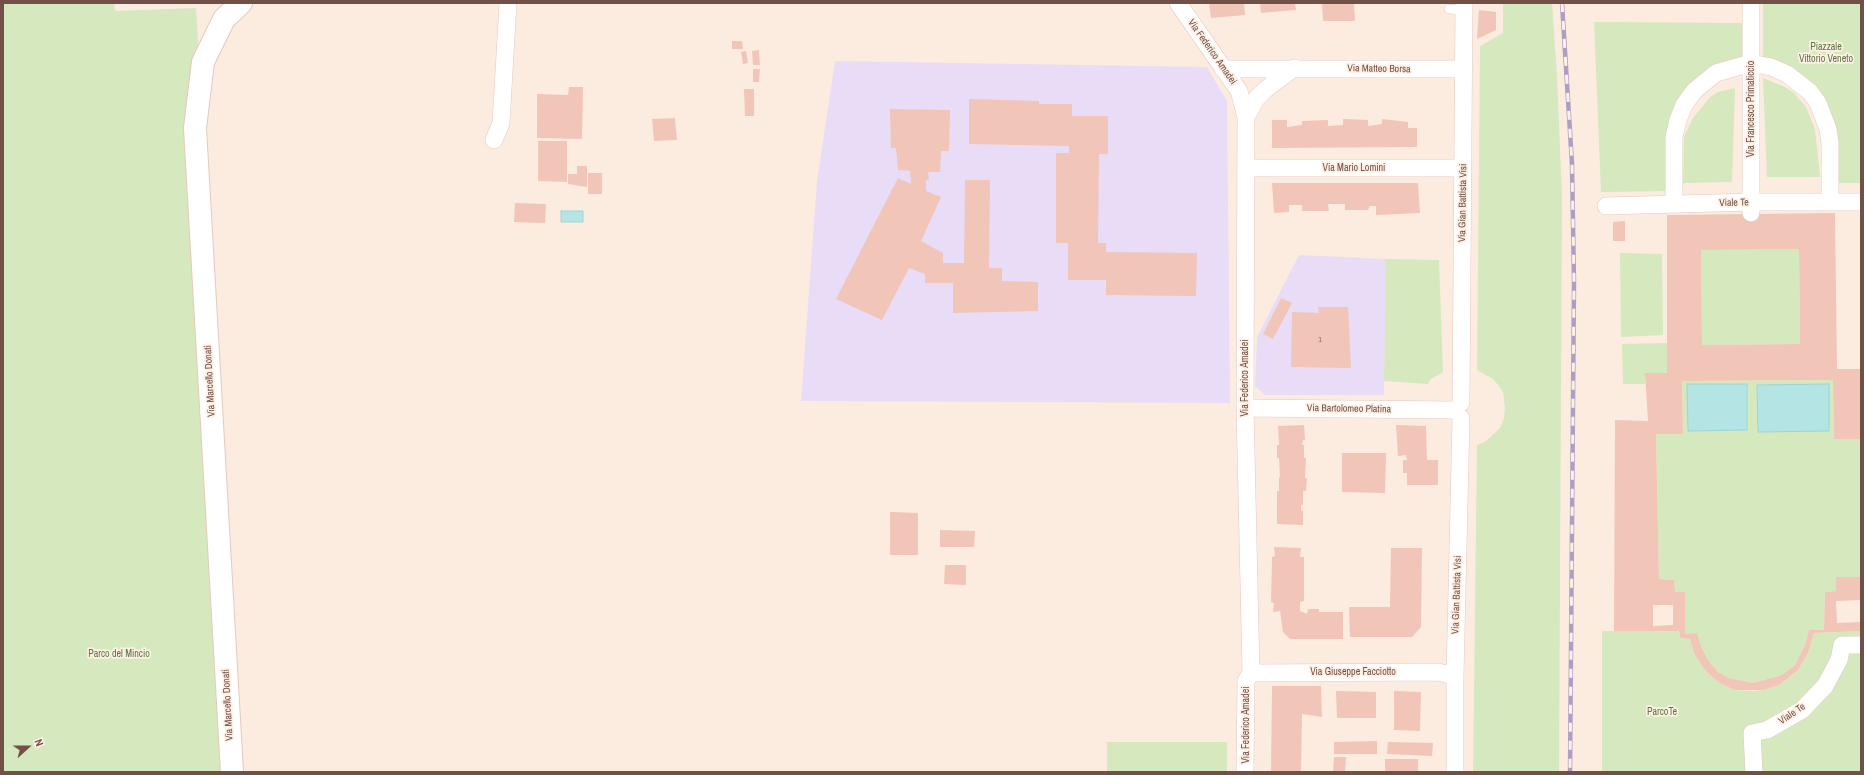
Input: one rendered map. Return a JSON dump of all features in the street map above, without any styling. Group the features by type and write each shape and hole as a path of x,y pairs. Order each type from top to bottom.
{"street":[{"name":"Via Marcello Donati","path":"232,772 195,128 203,62 224,19 241,3"},
{"path":"494,140 501,123 508,3"},
{"name":"Via Federico Amadei","path":"1178,3 1239,91 1246,117 1245,408 1251,673 1246,681 1245,772"},
{"name":"Via Francesco Primaticcio","path":"1751,3 1751,208"},
{"name":"Via Gian Battista Visi","path":"1455,772 1455,676 1464,69 1459,7"},
{"path":"1674,204 1674,137 1678,120 1684,105 1694,91 1716,73 1751,63 1771,67 1787,74 1810,92 1818,103 1828,129 1830,143 1830,202"},
{"path":"1246,117 1256,99 1266,89 1294,68"},
{"name":"Via Matteo Borsa","path":"1223,69 1464,69"},
{"name":"Via Mario Lomini","path":"1246,168 1463,168"},
{"name":"Viale Te","path":"1606,206 1674,204 1751,208 1830,202 1861,202"},
{"name":"Via Bartolomeo Platina","path":"1245,408 1459,410"},
{"name":"Viale Te","path":"1754,772 1752,733 1767,730 1802,710 1825,686 1839,660 1842,645 1861,645"},
{"name":"Via Giuseppe Facciotto","path":"1251,673 1438,672 1455,676"}],"shaded area":[{"path":"835,61 1207,67 1227,101 1230,403 801,401 817,181"},
{"path":"1299,255 1386,259 1384,395 1265,395 1255,386 1257,337"}],"green space":[{"name":"Parco del Mincio","path":"3,3 114,3 115,11 196,8 242,772 3,772"},
{"path":"1503,3 1552,3 1557,76 1562,196 1559,772 1473,772 1477,445 1485,442 1500,428 1504,418 1505,408 1503,392 1499,386 1493,379 1477,370 1480,46 1503,33"},
{"name":"Piazzale Vittorio Veneto","path":"1763,3 1861,3 1861,183 1836,183 1831,117 1763,59"},
{"path":"1594,22 1743,23 1743,57 1718,63 1696,79 1679,98 1668,123 1669,191 1601,192"},
{"path":"1763,78 1793,92 1806,107 1815,129 1820,177 1767,177"},
{"path":"1735,88 1732,182 1683,183 1684,137 1693,118 1710,97 1718,92"},
{"path":"1799,249 1800,344 1702,345 1701,250"},
{"path":"1620,253 1662,254 1663,335 1621,337"},
{"path":"1386,259 1439,260 1443,372 1431,379 1428,384 1384,381"},
{"path":"1667,343 1667,373 1645,373 1645,384 1623,384 1622,344"},
{"path":"1833,380 1834,439 1861,439 1861,577 1836,577 1836,591 1825,592 1824,630 1809,630 1805,645 1795,665 1782,675 1753,683 1729,678 1718,672 1708,660 1697,634 1685,634 1685,593 1675,592 1674,580 1659,579 1656,434 1683,434 1682,381"},
{"name":"ParcoTe","path":"1602,631 1679,631 1680,638 1690,639 1694,653 1705,670 1718,682 1734,690 1753,691 1763,690 1779,685 1798,670 1808,653 1814,633 1861,631 1861,772 1602,772"},
{"path":"1107,742 1227,742 1227,772 1107,772"}],"water":[{"path":"561,211 583,211 583,222 561,222"},
{"path":"1687,384 1747,384 1747,430 1688,431"},
{"path":"1829,384 1829,431 1758,432 1757,385"}],"building":[{"path":"1209,3 1244,3 1245,15 1211,18"},
{"path":"1260,3 1295,3 1296,10 1261,13"},
{"path":"1322,3 1354,3 1355,21 1323,21"},
{"path":"1479,10 1496,12 1496,30 1477,39"},
{"path":"732,41 742,41 743,49 732,49"},
{"path":"759,50 760,65 753,65 752,51"},
{"path":"746,51 748,63 743,64 741,52"},
{"path":"753,69 760,69 759,82 753,82"},
{"path":"569,87 583,87 582,139 537,138 537,94 568,95"},
{"path":"744,89 754,89 754,116 745,116"},
{"path":"969,99 1039,101 1039,104 1072,104 1072,116 1108,116 1108,154 1099,154 1098,243 1106,243 1106,252 1197,253 1196,296 1106,295 1106,280 1068,280 1068,243 1056,243 1056,153 1069,153 1069,146 969,144"},
{"path":"890,109 950,110 949,151 941,151 940,172 928,172 929,180 926,180 926,191 941,197 921,241 943,253 943,263 964,263 965,180 990,180 989,268 1002,268 1002,281 1038,282 1038,311 953,313 953,283 925,283 925,274 909,268 882,320 836,299 898,178 911,184 910,171 898,170 896,148 891,148"},
{"path":"675,118 677,140 654,141 652,119"},
{"path":"1343,119 1368,120 1368,126 1382,124 1382,119 1408,122 1408,128 1417,128 1417,147 1272,148 1272,120 1287,120 1287,127 1302,125 1302,121 1328,120 1328,126 1343,125"},
{"path":"538,141 567,141 567,182 538,181"},
{"path":"577,166 587,166 587,187 568,184 568,174 577,174"},
{"path":"588,173 602,173 602,194 588,194"},
{"path":"1272,183 1418,183 1420,213 1376,215 1376,206 1370,206 1368,210 1345,210 1345,204 1328,204 1329,211 1302,211 1302,205 1289,205 1289,212 1274,213"},
{"path":"515,203 546,204 545,223 514,222"},
{"path":"1835,213 1837,369 1861,369 1861,439 1834,439 1833,380 1682,381 1683,434 1656,434 1659,579 1674,580 1675,592 1685,592 1685,634 1697,633 1701,646 1708,660 1718,672 1729,678 1753,683 1782,675 1795,665 1805,645 1809,630 1824,630 1825,592 1836,591 1836,577 1861,577 1861,600 1836,601 1837,623 1861,622 1861,631 1814,633 1808,653 1798,670 1779,685 1763,690 1734,690 1718,682 1705,670 1694,653 1690,639 1680,638 1679,631 1614,631 1615,420 1648,421 1645,373 1667,373 1667,215","holes":["1799,249 1800,344 1702,345 1701,250","1653,605 1673,605 1673,625 1653,626"]},
{"path":"1625,221 1625,241 1613,241 1613,222"},
{"path":"1281,298 1292,303 1273,339 1263,334"},
{"path":"1318,307 1348,307 1351,368 1291,367 1292,312 1319,313"},
{"path":"1304,425 1305,440 1303,440 1302,445 1304,445 1304,458 1306,458 1305,478 1307,478 1306,491 1303,491 1303,505 1301,505 1301,511 1303,510 1303,525 1277,524 1277,491 1279,491 1280,477 1279,458 1277,458 1277,445 1279,445 1278,426"},
{"path":"1396,425 1426,426 1427,460 1438,460 1438,485 1407,485 1407,473 1403,473 1403,460 1407,460 1406,455 1398,456"},
{"path":"1342,453 1386,453 1385,493 1342,492"},
{"path":"890,512 918,513 918,555 890,555"},
{"path":"940,530 975,531 974,547 940,547"},
{"path":"1274,547 1301,548 1300,557 1304,557 1304,601 1300,602 1300,611 1307,614 1308,609 1319,609 1319,612 1343,612 1343,639 1290,639 1283,632 1280,611 1273,612 1274,603 1271,602 1272,557 1275,556"},
{"path":"1391,548 1422,548 1421,627 1412,637 1350,637 1349,607 1390,607"},
{"path":"945,565 966,565 966,585 944,584"},
{"path":"1272,686 1321,686 1322,717 1302,714 1301,772 1271,772"},
{"path":"1336,691 1376,692 1376,718 1337,718"},
{"path":"1394,691 1421,692 1420,731 1394,730"},
{"path":"1377,741 1377,754 1334,754 1334,742"},
{"path":"1388,742 1433,743 1432,756 1387,754"},
{"path":"1334,757 1346,757 1345,772 1333,772"},
{"path":"1385,759 1418,759 1418,772 1385,772"}],"railway":[{"path":"1562,3 1572,164 1574,282 1570,772"}]}
